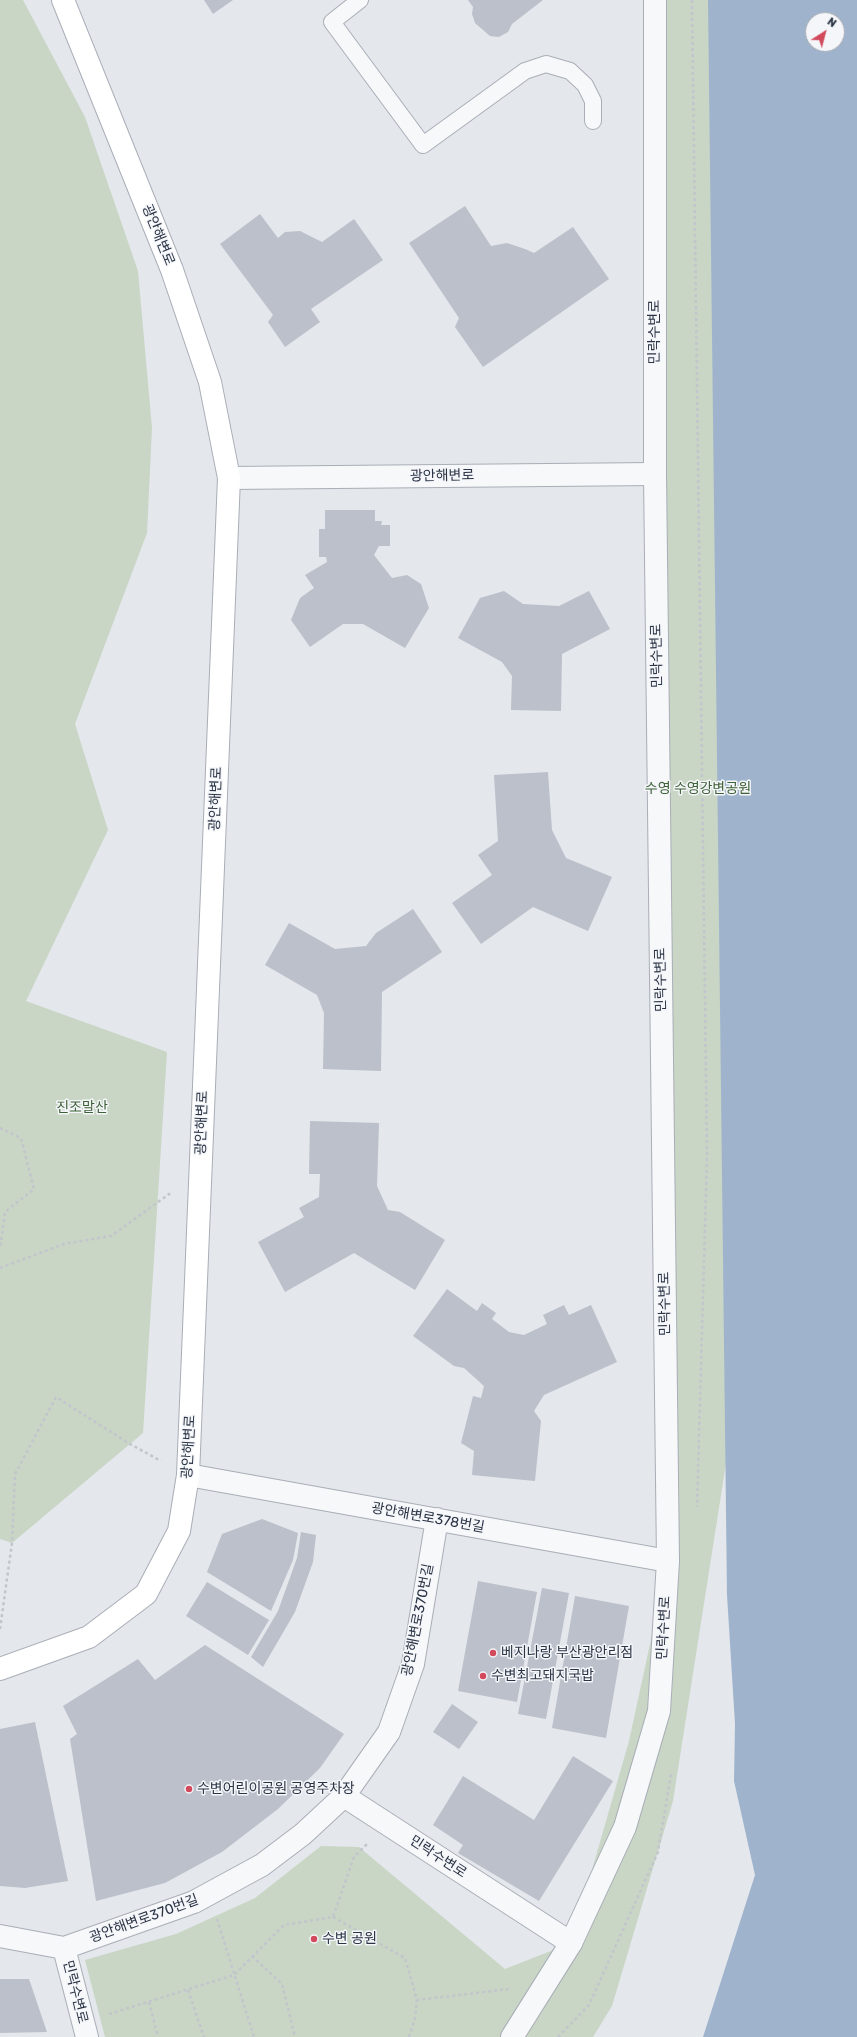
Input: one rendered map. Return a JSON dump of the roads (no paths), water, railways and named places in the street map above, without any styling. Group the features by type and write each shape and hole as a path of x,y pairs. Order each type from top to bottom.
{"main road":[{"name":"광안해변로","path":"0,1669 90,1637 146,1594 179,1531 188,1475 229,478 210,382 177,285 63,0"}],"street":[{"name":"민락수변로","path":"512,2037 571,1943 625,1828 659,1711 668,1561 655,474 655,0"},
{"name":"광안해변로","path":"229,478 655,474"},
{"name":"광안해변로378번길","path":"188,1475 668,1561"},
{"name":"광안해변로370번길","path":"64,1948 194,1902 210,1894 262,1865 304,1834 344,1796 389,1732 413,1664 437,1520"},
{"name":"민락수변로","path":"344,1796 571,1943"},
{"path":"0,1936 64,1948"},
{"name":"민락수변로","path":"64,1948 87,2037"}],"lane":[{"path":"360,0 332,22 423,145 525,71 546,64 570,71 585,85 593,101 593,121"}],"water":[{"path":"708,0 857,0 857,2037 703,2037 755,1875 734,1781 735,1724 727,1595"}],"place":[{"name":"베지나랑 부산광안리점","path":"493,1653"},
{"name":"수변최고돼지국밥","path":"483,1676"},
{"name":"수변어린이공원 공영주차장","path":"189,1789"},
{"name":"수변 공원","path":"314,1939"}],"park label":[{"name":"수영 수영강변공원","path":"698,789"},
{"name":"진조말산","path":"82,1108"}]}
